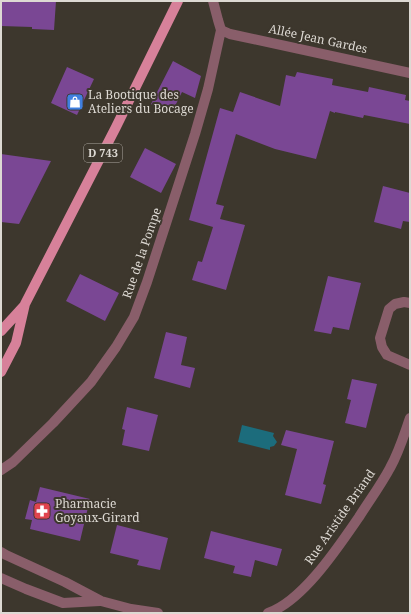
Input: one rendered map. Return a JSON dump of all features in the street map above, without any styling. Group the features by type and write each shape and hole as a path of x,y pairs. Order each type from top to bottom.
{"main road":[{"name":"D 743","path":"1,332 25,304 116,127 178,1"},
{"name":"D 743","path":"1,372 16,343 25,304"}],"street":[{"path":"213,1 222,30"},
{"name":"Allée Jean Gardes","path":"222,30 230,34 410,73"},
{"name":"Rue de la Pompe","path":"1,470 13,462 53,423 91,382 116,347 134,317 147,282 195,134 208,89 222,30"},
{"path":"410,303 404,302 395,304 389,309 380,338 382,347 387,355 410,365"},
{"name":"Rue Aristide Briand","path":"268,613 285,604 299,592 313,578 342,541 378,489 390,468 410,418"},
{"path":"1,552 65,582 101,601 131,609 158,613"},
{"path":"1,578 62,603 101,601"}],"water":[{"path":"242,425 274,433 273,436 277,442 274,446 270,447 270,450 238,442"}],"building":[{"path":"1,1 56,1 54,30 32,29 32,27 1,26"},
{"path":"173,61 201,76 195,98 182,92 171,114 151,104"},
{"path":"67,67 94,79 77,115 51,103"},
{"path":"297,72 333,79 332,85 368,92 369,87 406,95 405,100 410,101 410,124 364,115 363,118 330,111 316,159 275,149 236,134 216,204 224,206 220,219 245,225 226,290 192,280 198,261 202,262 213,227 189,220 220,108 233,112 240,92 280,106 286,75 295,77"},
{"path":"145,148 176,164 161,193 130,177"},
{"path":"1,154 51,161 19,224 1,222"},
{"path":"383,186 410,193 410,222 403,221 401,229 374,222"},
{"path":"80,274 119,293 105,321 66,301"},
{"path":"328,276 361,283 349,330 333,327 331,334 314,331"},
{"path":"166,332 187,337 181,365 195,368 190,388 154,378"},
{"path":"352,379 377,384 366,428 345,423 351,400 347,399"},
{"path":"127,407 158,415 149,451 122,445 125,430 122,429"},
{"path":"286,430 334,441 323,484 326,485 321,504 285,495 297,449 281,445"},
{"path":"40,487 90,499 80,541 30,529 32,520 25,519 30,500 36,502"},
{"path":"117,525 168,538 160,570 137,565 139,560 110,553"},
{"path":"211,531 282,549 277,566 255,560 251,577 233,573 235,566 204,558"}],"place":[{"name":"La Bootique des Ateliers du Bocage","path":"75,102"},
{"name":"Pharmacie Goyaux-Girard","path":"42,511"}]}
